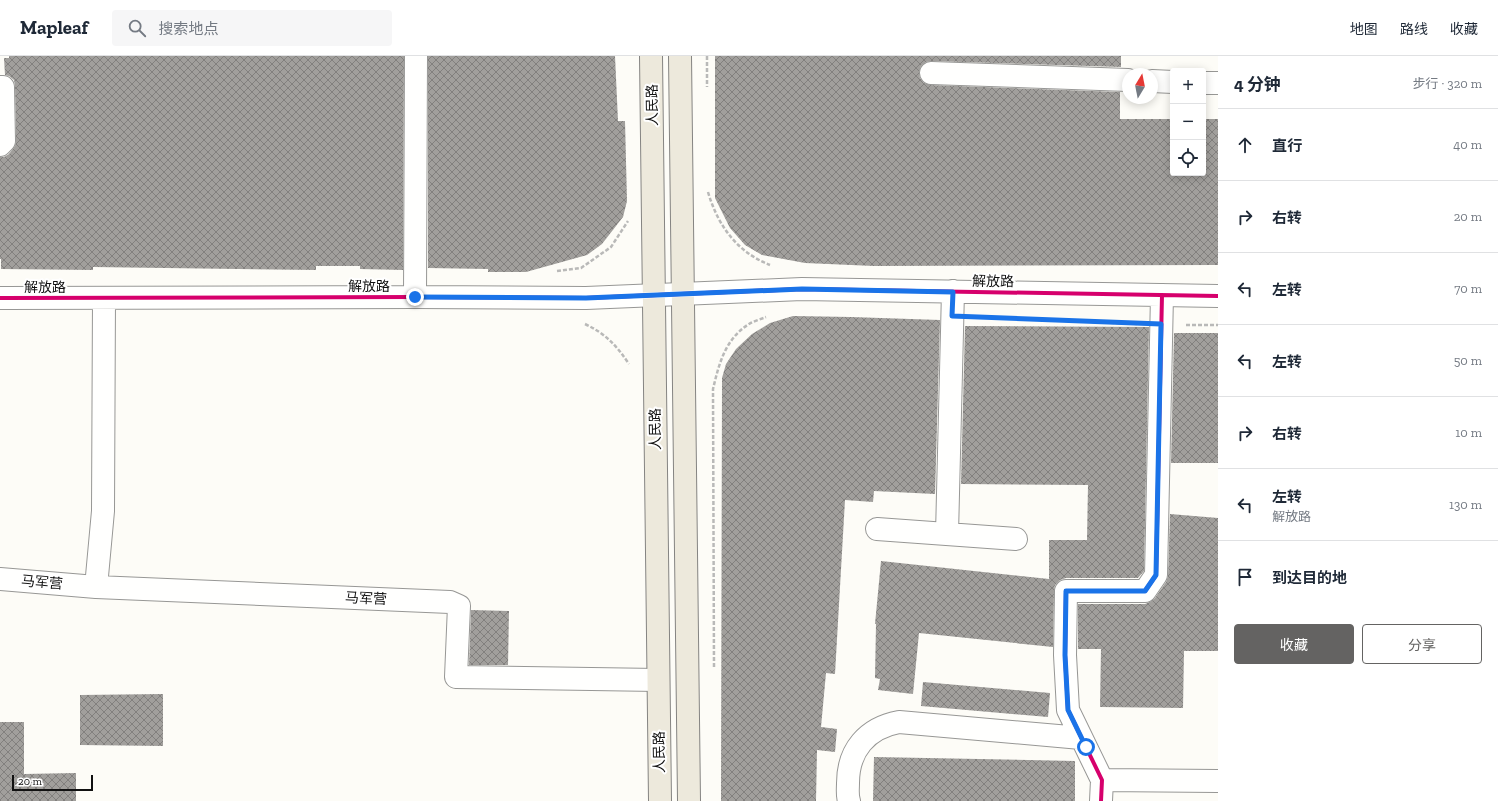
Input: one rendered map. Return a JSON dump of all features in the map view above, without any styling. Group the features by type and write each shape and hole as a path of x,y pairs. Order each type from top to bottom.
{"main road":[{"name":"人民路","path":"651,56 660,801"},
{"name":"人民路","path":"680,56 689,801"}],"street":[{"path":"415,297 416,56"},
{"path":"931,73 1122,80"},
{"path":"1158,81 1170,82"},
{"path":"1206,83 1218,84"},
{"path":"0,87 3,87 4,141 0,145"},
{"name":"解放路","path":"0,298 586,298 802,289 1218,296"},
{"path":"947,534 953,292"},
{"path":"1162,295 1156,575 1145,591 1066,591 1065,655 1068,710 1082,738 1102,790 1218,781"},
{"path":"96,586 103,511 104,299"},
{"path":"877,530 1016,539"},
{"name":"马军营","path":"0,579 96,586 450,602 458,606 456,677 658,680"},
{"path":"849,801 848,774 854,751 870,734 887,724 899,722 1082,738"}],"path":[{"path":"707,56 708,94"},
{"path":"708,185 708,193 719,221 736,243 750,256 769,264 777,265"},
{"path":"552,272 581,268 611,247 629,219"},
{"path":"714,674 713,389 722,357 729,343 749,324 768,316"},
{"path":"1047,320 1218,325"},
{"path":"582,323 597,330 615,344 629,363 631,370"}],"building":[{"path":"9,56 404,56 403,270 360,269 360,266 316,266 316,270 93,267 93,270 1,269 0,157 4,157 9,154 15,146 16,141 14,80 5,75 4,58 9,58"},
{"path":"428,56 615,56 618,121 625,121 627,201 623,217 602,244 587,255 526,272 488,272 488,269 428,268"},
{"path":"715,56 1121,56 1121,67 931,61 926,62 921,66 919,73 920,78 924,83 931,85 1120,92 1120,119 1170,119 1170,176 1206,176 1206,119 1218,119 1218,265 874,266 805,263 762,255 745,245 730,228 715,198"},
{"path":"793,316 940,320 935,494 874,491 873,502 845,500 835,674 826,673 821,727 837,729 835,752 817,750 816,801 721,801 722,378 726,364 736,349 752,334 770,323"},
{"path":"965,326 1149,327 1144,571 1138,578 1066,578 1060,580 1055,585 1054,591 1053,647 919,633 913,694 878,690 880,679 875,678 875,624 881,561 1049,579 1049,540 1087,540 1088,485 961,484"},
{"path":"1174,333 1218,333 1218,463 1171,463"},
{"path":"1170,514 1218,518 1218,651 1184,651 1183,708 1100,707 1101,649 1078,649 1078,604 1145,604 1155,598 1166,582 1168,576"},
{"path":"471,610 509,611 508,665 469,665"},
{"path":"923,682 1050,693 1048,717 921,706"},
{"path":"163,694 163,746 80,745 80,695"},
{"path":"0,722 24,722 24,774 76,773 76,801 0,801"},
{"path":"874,757 1075,761 1075,801 873,801"}],"cycle path":[{"path":"0,298 586,298 802,289 1218,296"},
{"path":"1101,801 1102,780 1068,710 1065,655 1066,591 1145,591 1156,575 1162,295"}],"route":[{"path":"415,297 586,298 802,289 953,292 952,316 1161,324 1156,575 1145,591 1066,591 1065,655 1068,710 1086,747"}]}
